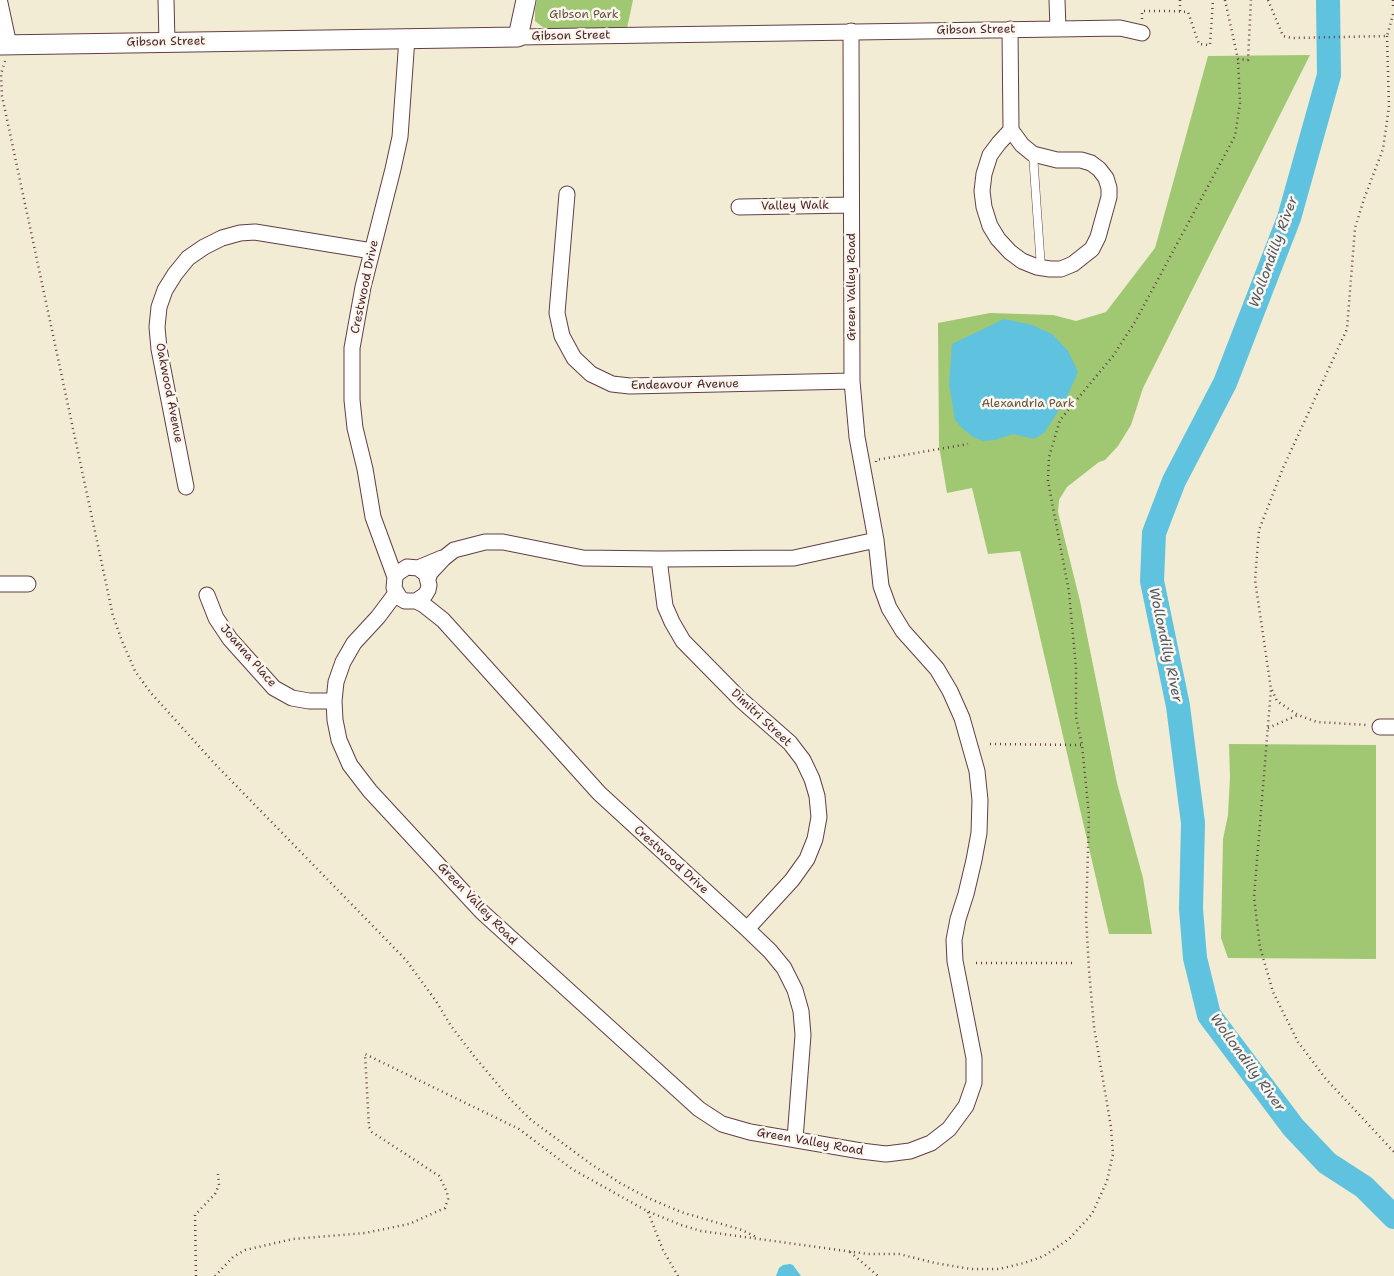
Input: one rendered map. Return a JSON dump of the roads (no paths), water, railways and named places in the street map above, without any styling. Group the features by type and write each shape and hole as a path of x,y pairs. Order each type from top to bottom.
{"street":[{"path":"166,0 167,42"},
{"path":"518,37 526,0"},
{"path":"1057,0 1058,28"},
{"path":"0,2 4,45"},
{"name":"Gibson Street","path":"4,45 1058,28 1120,28 1142,33"},
{"path":"1010,30 1011,130 1022,145 1033,154 1057,160 1081,160 1091,163 1106,178 1109,188 1110,197 1107,209 1092,249 1083,257 1067,266 1050,269 1041,268 1022,261 998,239 990,226 984,208 982,191 984,174 990,155 1011,130"},
{"name":"Green Valley Road","path":"851,31 852,382 857,437 876,540 881,586 889,608 904,631 936,669 950,691 962,718 977,771 980,800 979,833 974,860 954,940 955,960 974,1058 974,1082 966,1106 949,1129 931,1143 910,1151 886,1154 750,1132 722,1124 699,1109 482,912 370,791 350,765 339,740 334,700 336,682 343,662 354,642 378,617 414,593 444,558 454,550 467,545 494,542 516,544 582,558 794,558 820,554 876,540"},
{"name":"Crestwood Drive","path":"407,38 400,137 362,287 354,340 352,400 355,428 365,469 373,517 395,577 394,583 414,593 424,605 443,620 599,793 747,929 770,951 784,968 795,990 801,1011 803,1036 795,1139"},
{"name":"Endeavour Avenue","path":"567,194 558,313 562,336 574,358 591,374 612,384 630,386 852,382"},
{"name":"Valley Walk","path":"739,207 851,205"},
{"name":"Oakwood Avenue","path":"186,487 159,349 157,327 159,307 165,290 175,274 188,258 204,247 222,238 240,233 255,232 372,251"},
{"name":"Crestwood Drive","path":"379,536 402,564 426,574 414,593"},
{"name":"Green Valley Road","path":"395,577 398,572 444,558"},
{"name":"Dimitri Street","path":"659,559 665,606 683,640 741,700 790,743 803,760 812,778 817,796 819,817 816,839 807,859 792,880 747,929"},
{"path":"0,584 28,584"},
{"name":"Joanna Place","path":"207,595 216,618 230,639 274,688 292,698 309,702 334,700"}],"lane":[{"path":"1033,154 1041,268"}],"water":[{"path":"1004,319 1032,325 1052,334 1068,351 1078,372 1066,399 1044,433 1034,439 1013,434 995,440 983,441 973,437 955,420 949,384 952,344"},
{"path":"790,1264 793,1265 801,1276 776,1276 779,1268"}],"waterway":[{"name":"Wollondilly River","path":"1328,0 1329,75 1289,218 1225,383 1174,481 1154,533 1152,581 1178,706 1193,823 1191,909 1195,958 1209,1015 1293,1127 1327,1163 1364,1187 1394,1217"}],"park label":[{"name":"Gibson Park","path":"584,15"},
{"name":"Alexandria Park","path":"1028,404"}]}
